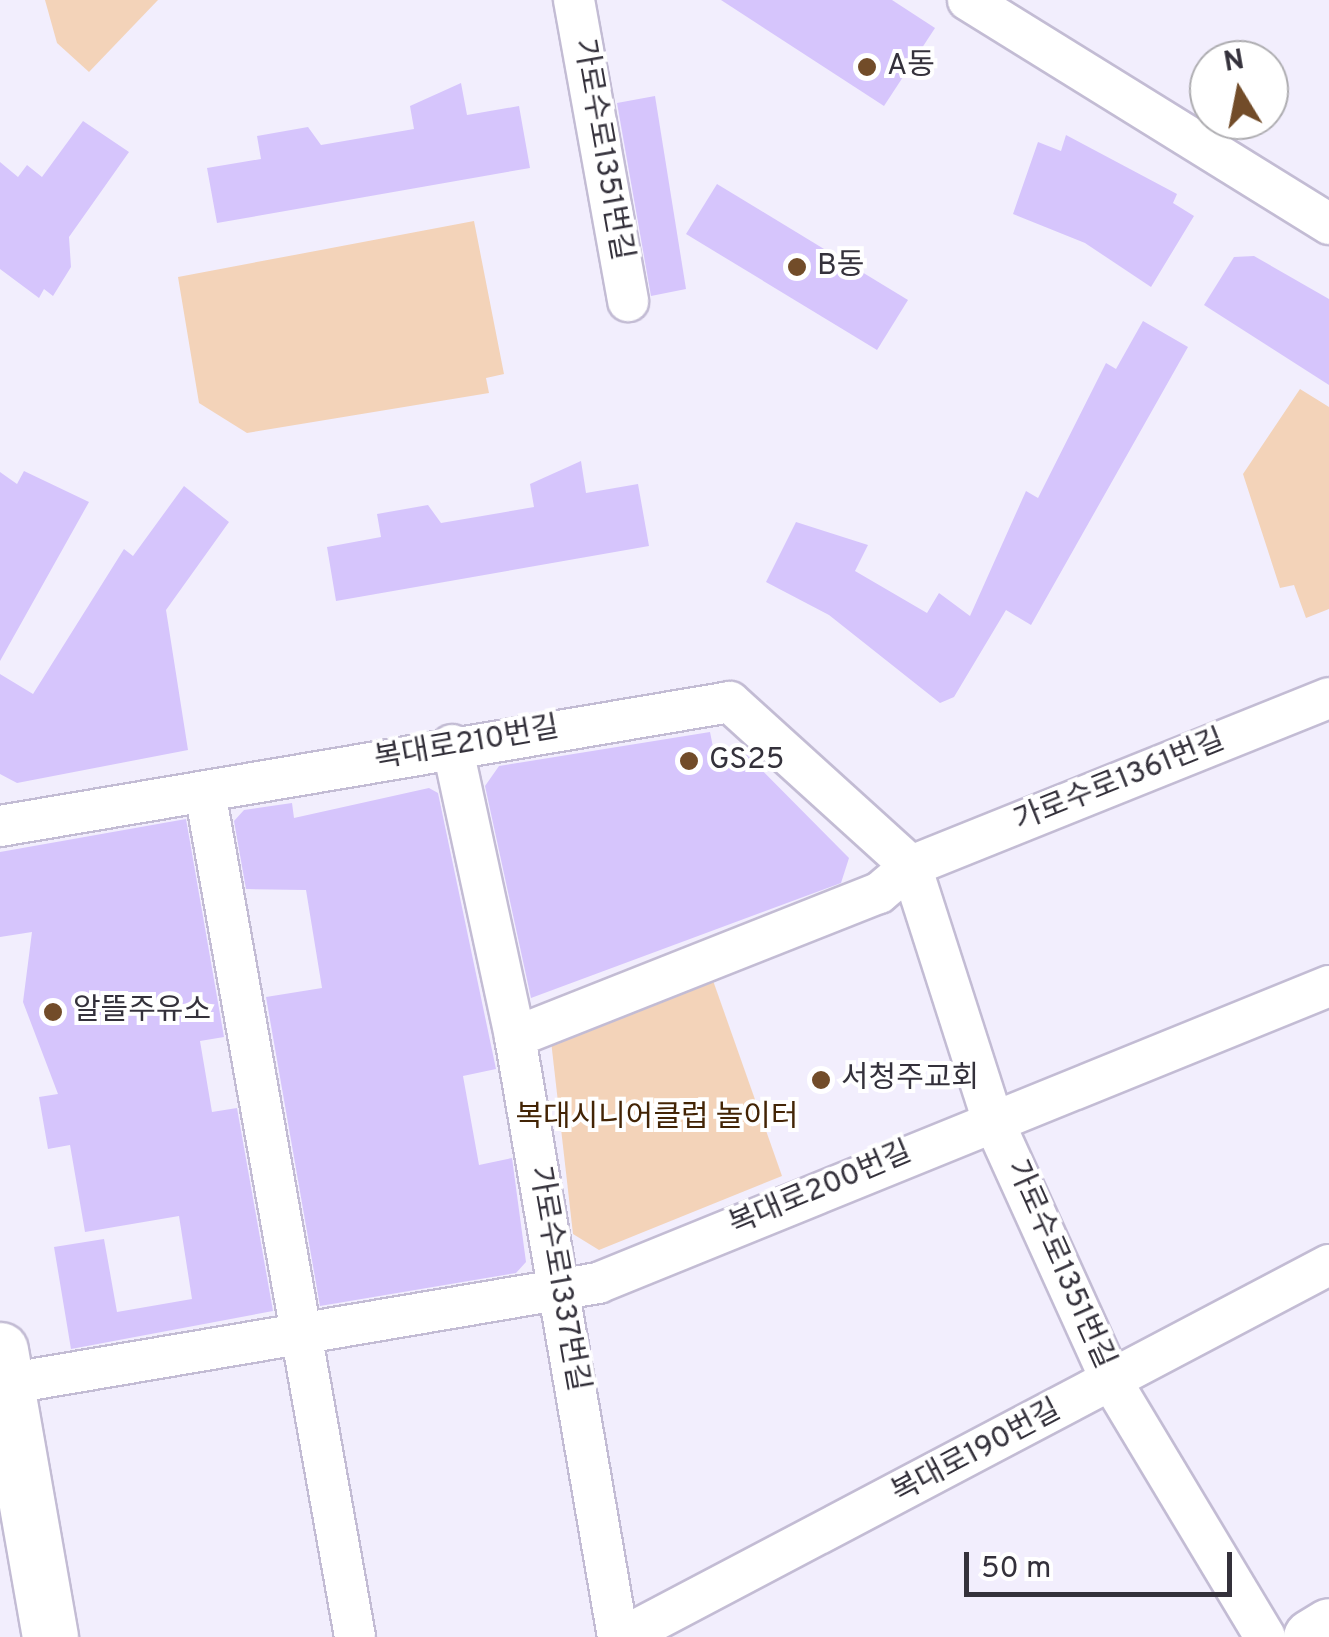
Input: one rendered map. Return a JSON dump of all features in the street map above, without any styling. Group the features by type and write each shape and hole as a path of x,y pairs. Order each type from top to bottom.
{"street":[{"name":"가로수로1351번길","path":"574,0 628,301"},
{"path":"968,0 1329,224"},
{"name":"가로수로1361번길","path":"911,866 1329,698"},
{"name":"복대로210번길","path":"0,826 452,746 730,702 911,866"},
{"name":"가로수로1337번길","path":"452,746 515,1036 621,1637"},
{"path":"206,792 297,1339 355,1637"},
{"name":"가로수로1351번길","path":"911,866 992,1118 1112,1382 1264,1637"},
{"path":"515,1036 879,893 911,866"},
{"name":"복대로200번길","path":"2,1373 297,1339 559,1292 1329,986"},
{"name":"복대로190번길","path":"621,1637 1329,1265"},
{"path":"2,1373 50,1637"},
{"path":"1311,1637 1329,1626"}],"green space":[{"path":"45,0 158,0 89,72 57,43"},
{"path":"474,221 504,374 486,378 489,393 247,433 199,403 178,277"},
{"path":"1300,389 1329,407 1329,609 1306,618 1294,585 1280,588 1243,474"},
{"name":"복대시니어클럽 놀이터","path":"710,972 782,1176 599,1250 573,1234 550,1032"}],"building":[{"name":"A동","path":"721,0 892,0 935,28 884,106"},
{"path":"461,83 467,115 519,106 530,168 217,223 207,168 261,159 257,136 308,127 321,145 414,129 410,106"},
{"path":"655,96 686,289 651,296 617,103"},
{"path":"83,121 129,152 69,237 71,267 53,296 44,289 39,298 0,269 0,162 18,177 27,165 42,177"},
{"path":"1066,135 1177,194 1173,203 1194,216 1151,287 1085,243 1013,214 1038,142 1061,151"},
{"name":"B동","path":"717,184 908,300 877,350 686,234"},
{"path":"1254,256 1329,299 1329,385 1204,305 1234,257"},
{"path":"1143,321 1188,347 1031,625 1006,610 954,697 940,703 829,615 766,582 796,522 868,545 855,571 927,613 939,593 970,616 1026,491 1038,498 1106,363 1116,369"},
{"path":"581,461 586,493 638,484 649,546 336,601 327,547 381,537 377,514 428,505 441,523 534,507 530,484"},
{"path":"24,471 89,502 0,661 0,472 17,484"},
{"path":"184,486 229,522 166,610 188,750 17,783 0,774 0,674 33,694 124,549 133,556"},
{"path":"710,732 715,757 745,753 849,858 841,883 531,998 485,786 499,766"},
{"path":"429,788 438,793 496,1069 463,1076 479,1165 512,1158 526,1262 516,1273 320,1306 266,997 322,988 306,890 246,889 234,821 244,810 292,803 294,818"},
{"path":"186,819 224,1037 200,1041 212,1112 237,1108 273,1311 71,1349 54,1247 104,1239 117,1312 192,1299 179,1216 85,1232 70,1145 48,1149 39,1097 58,1094 23,1002 32,932 0,937 0,852"}],"place":[{"name":"A동","path":"867,67"},
{"name":"B동","path":"797,267"},
{"name":"GS25","path":"689,761"},
{"name":"알뜰주유소","path":"53,1012"},
{"name":"서청주교회","path":"821,1080"}]}
